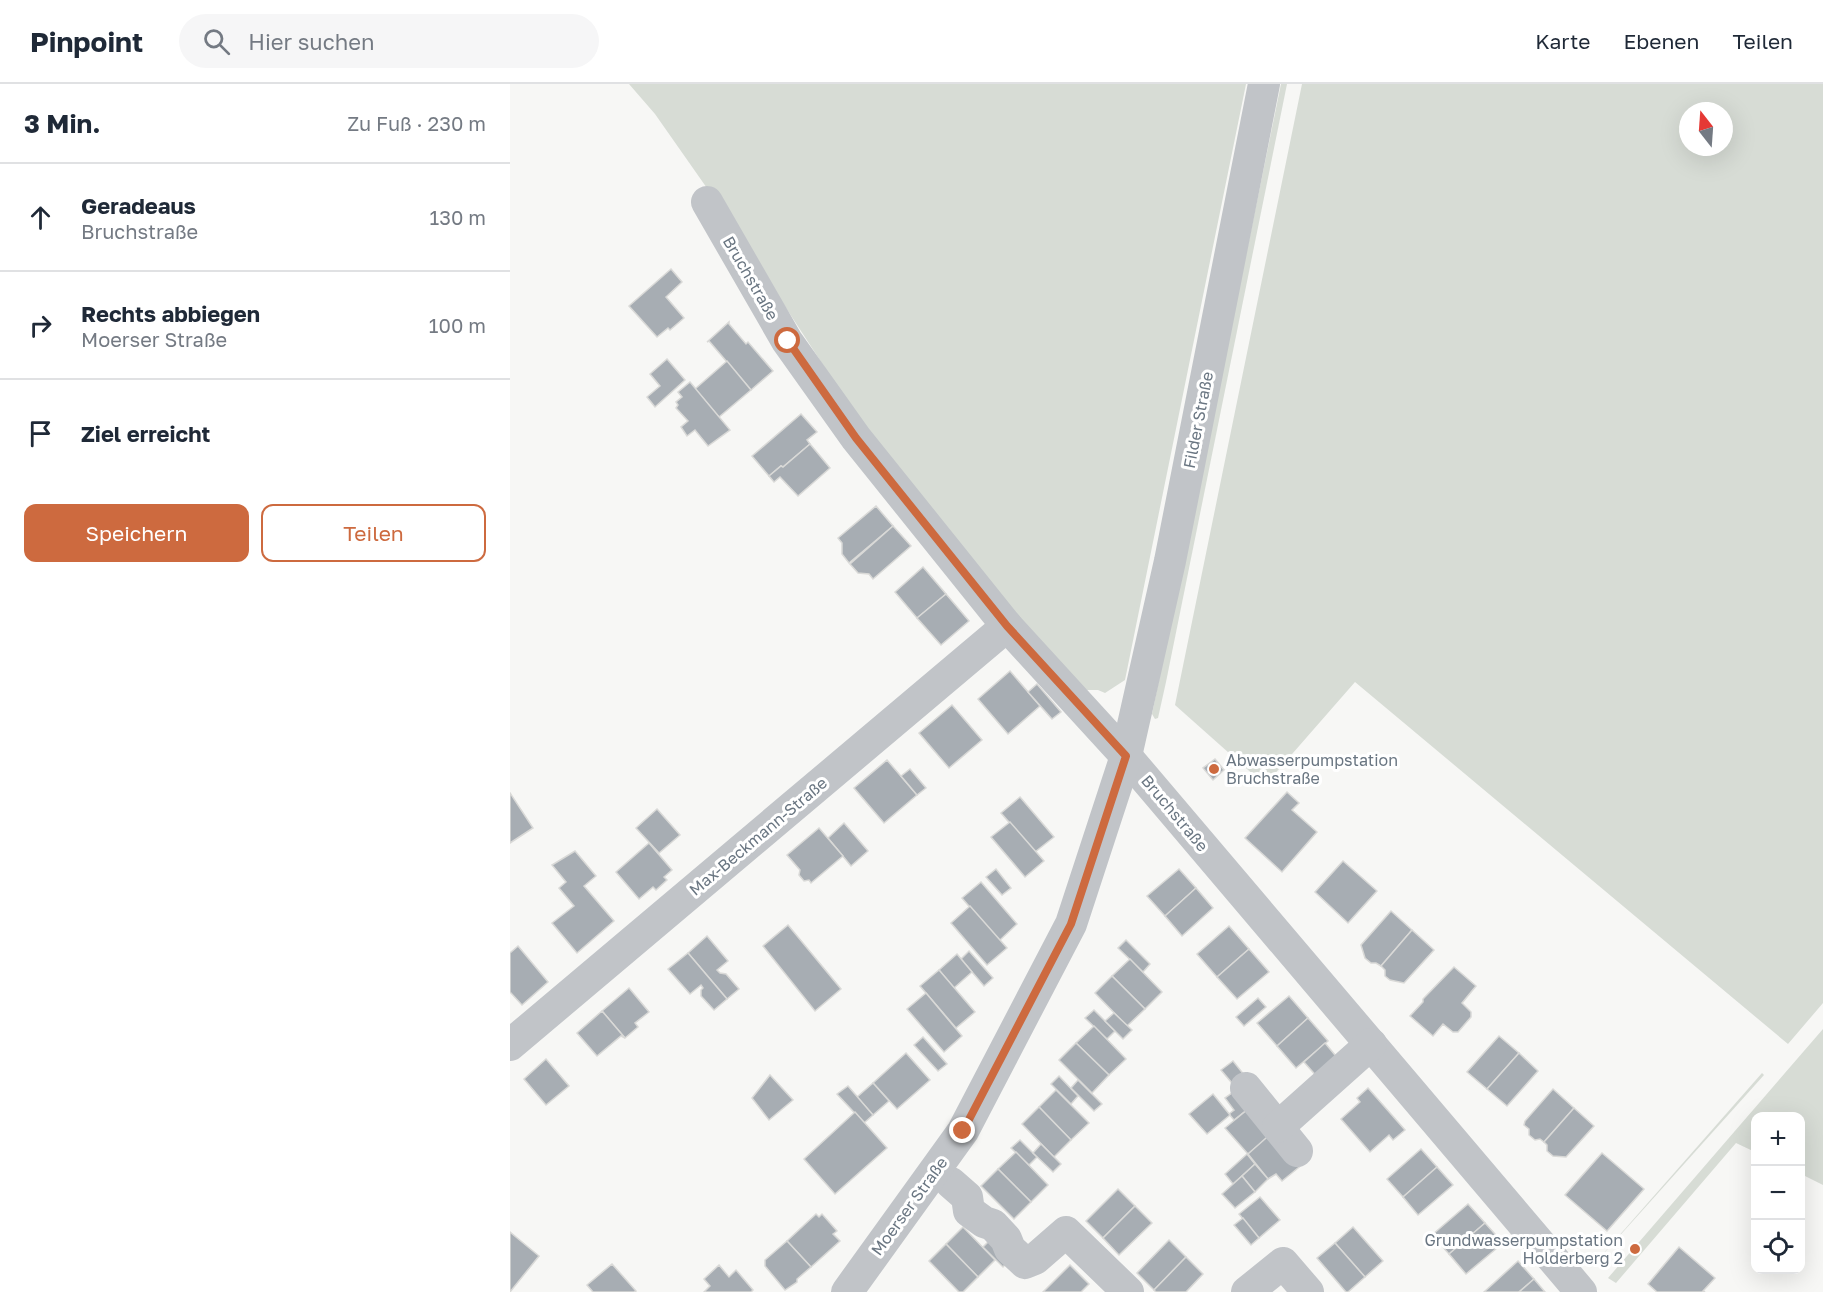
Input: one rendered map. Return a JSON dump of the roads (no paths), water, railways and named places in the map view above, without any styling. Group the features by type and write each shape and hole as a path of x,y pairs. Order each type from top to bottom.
{"street":[{"name":"Filder Straße","path":"1126,756 1170,561 1264,84"},
{"name":"Bruchstraße","path":"707,202 788,341 849,428 1007,626 1126,756 1581,1292"},
{"name":"Max-Beckmann-Straße","path":"510,1045 1007,626"},
{"name":"Moerser Straße","path":"847,1292 963,1131 1028,1007 1071,924 1126,756"},
{"path":"1278,1127 1371,1044"},
{"path":"1246,1088 1298,1151"},
{"path":"951,1183 967,1197 969,1211 984,1222 993,1224 1006,1239 1010,1249 1025,1263 1035,1259 1066,1232 1128,1292"},
{"path":"1247,1292 1283,1263 1308,1292"}],"place":[{"name":"Abwasserpumpstation Bruchstraße","path":"1214,769"},
{"name":"Grundwasserpumpstation Holderberg 2","path":"1635,1249"}]}
